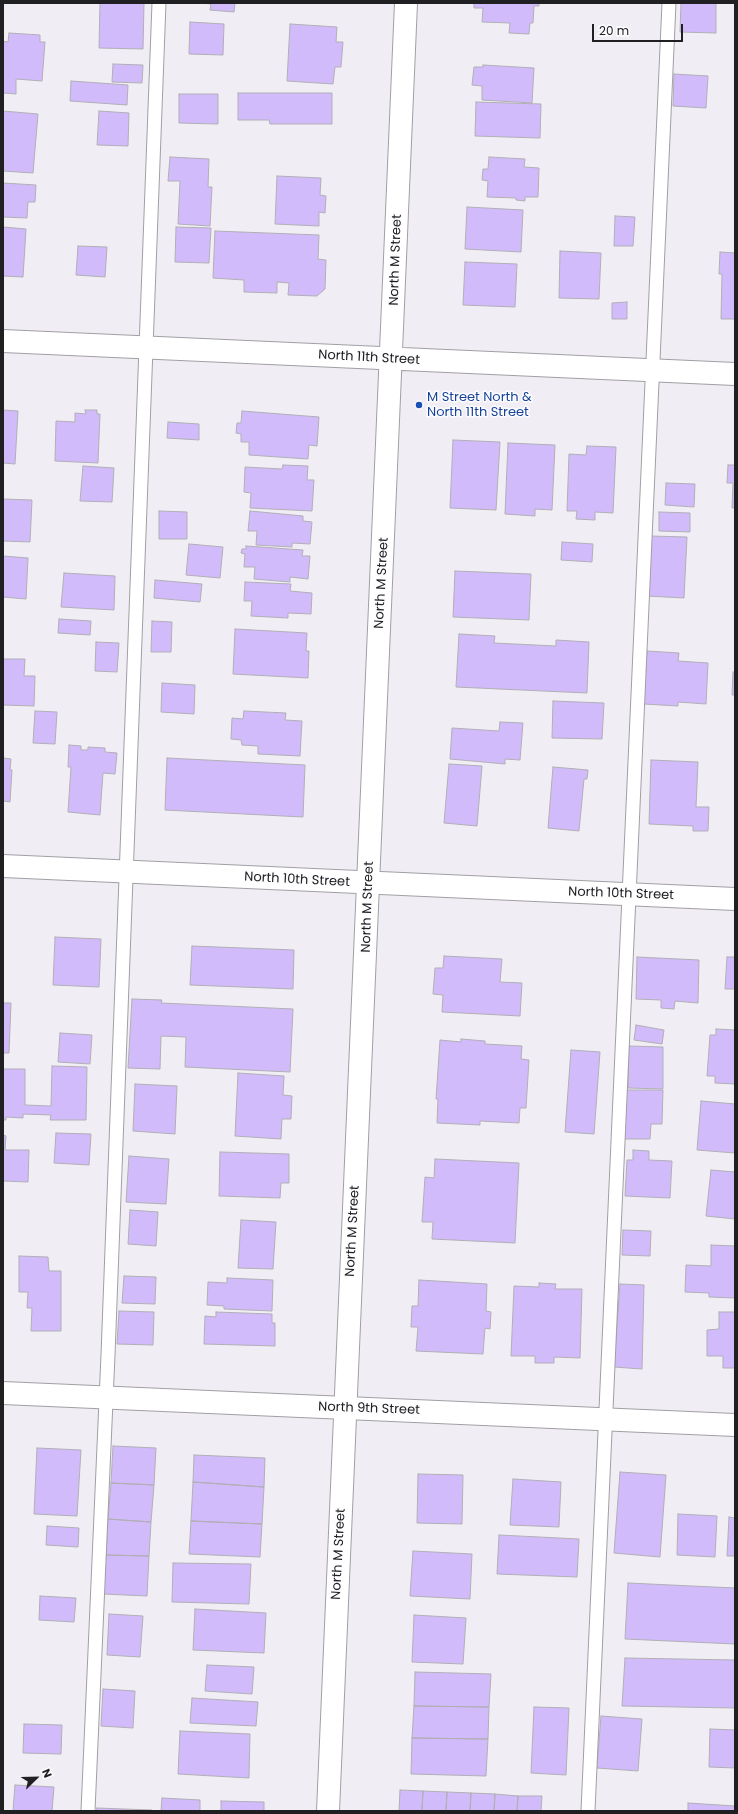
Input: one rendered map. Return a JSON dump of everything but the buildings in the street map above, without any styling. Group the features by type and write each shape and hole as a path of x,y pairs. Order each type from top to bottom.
{"street":[{"name":"North M Street","path":"328,1811 392,359 406,3"},
{"name":"North 11th Street","path":"3,341 735,374"},
{"name":"North 10th Street","path":"3,866 735,899"},
{"name":"North 9th Street","path":"3,1393 735,1425"}],"lane":[{"path":"88,1811 106,1398 159,3"},
{"path":"588,1811 669,3"}],"place":[{"name":"M Street North & North 11th Street","path":"419,405"}]}
